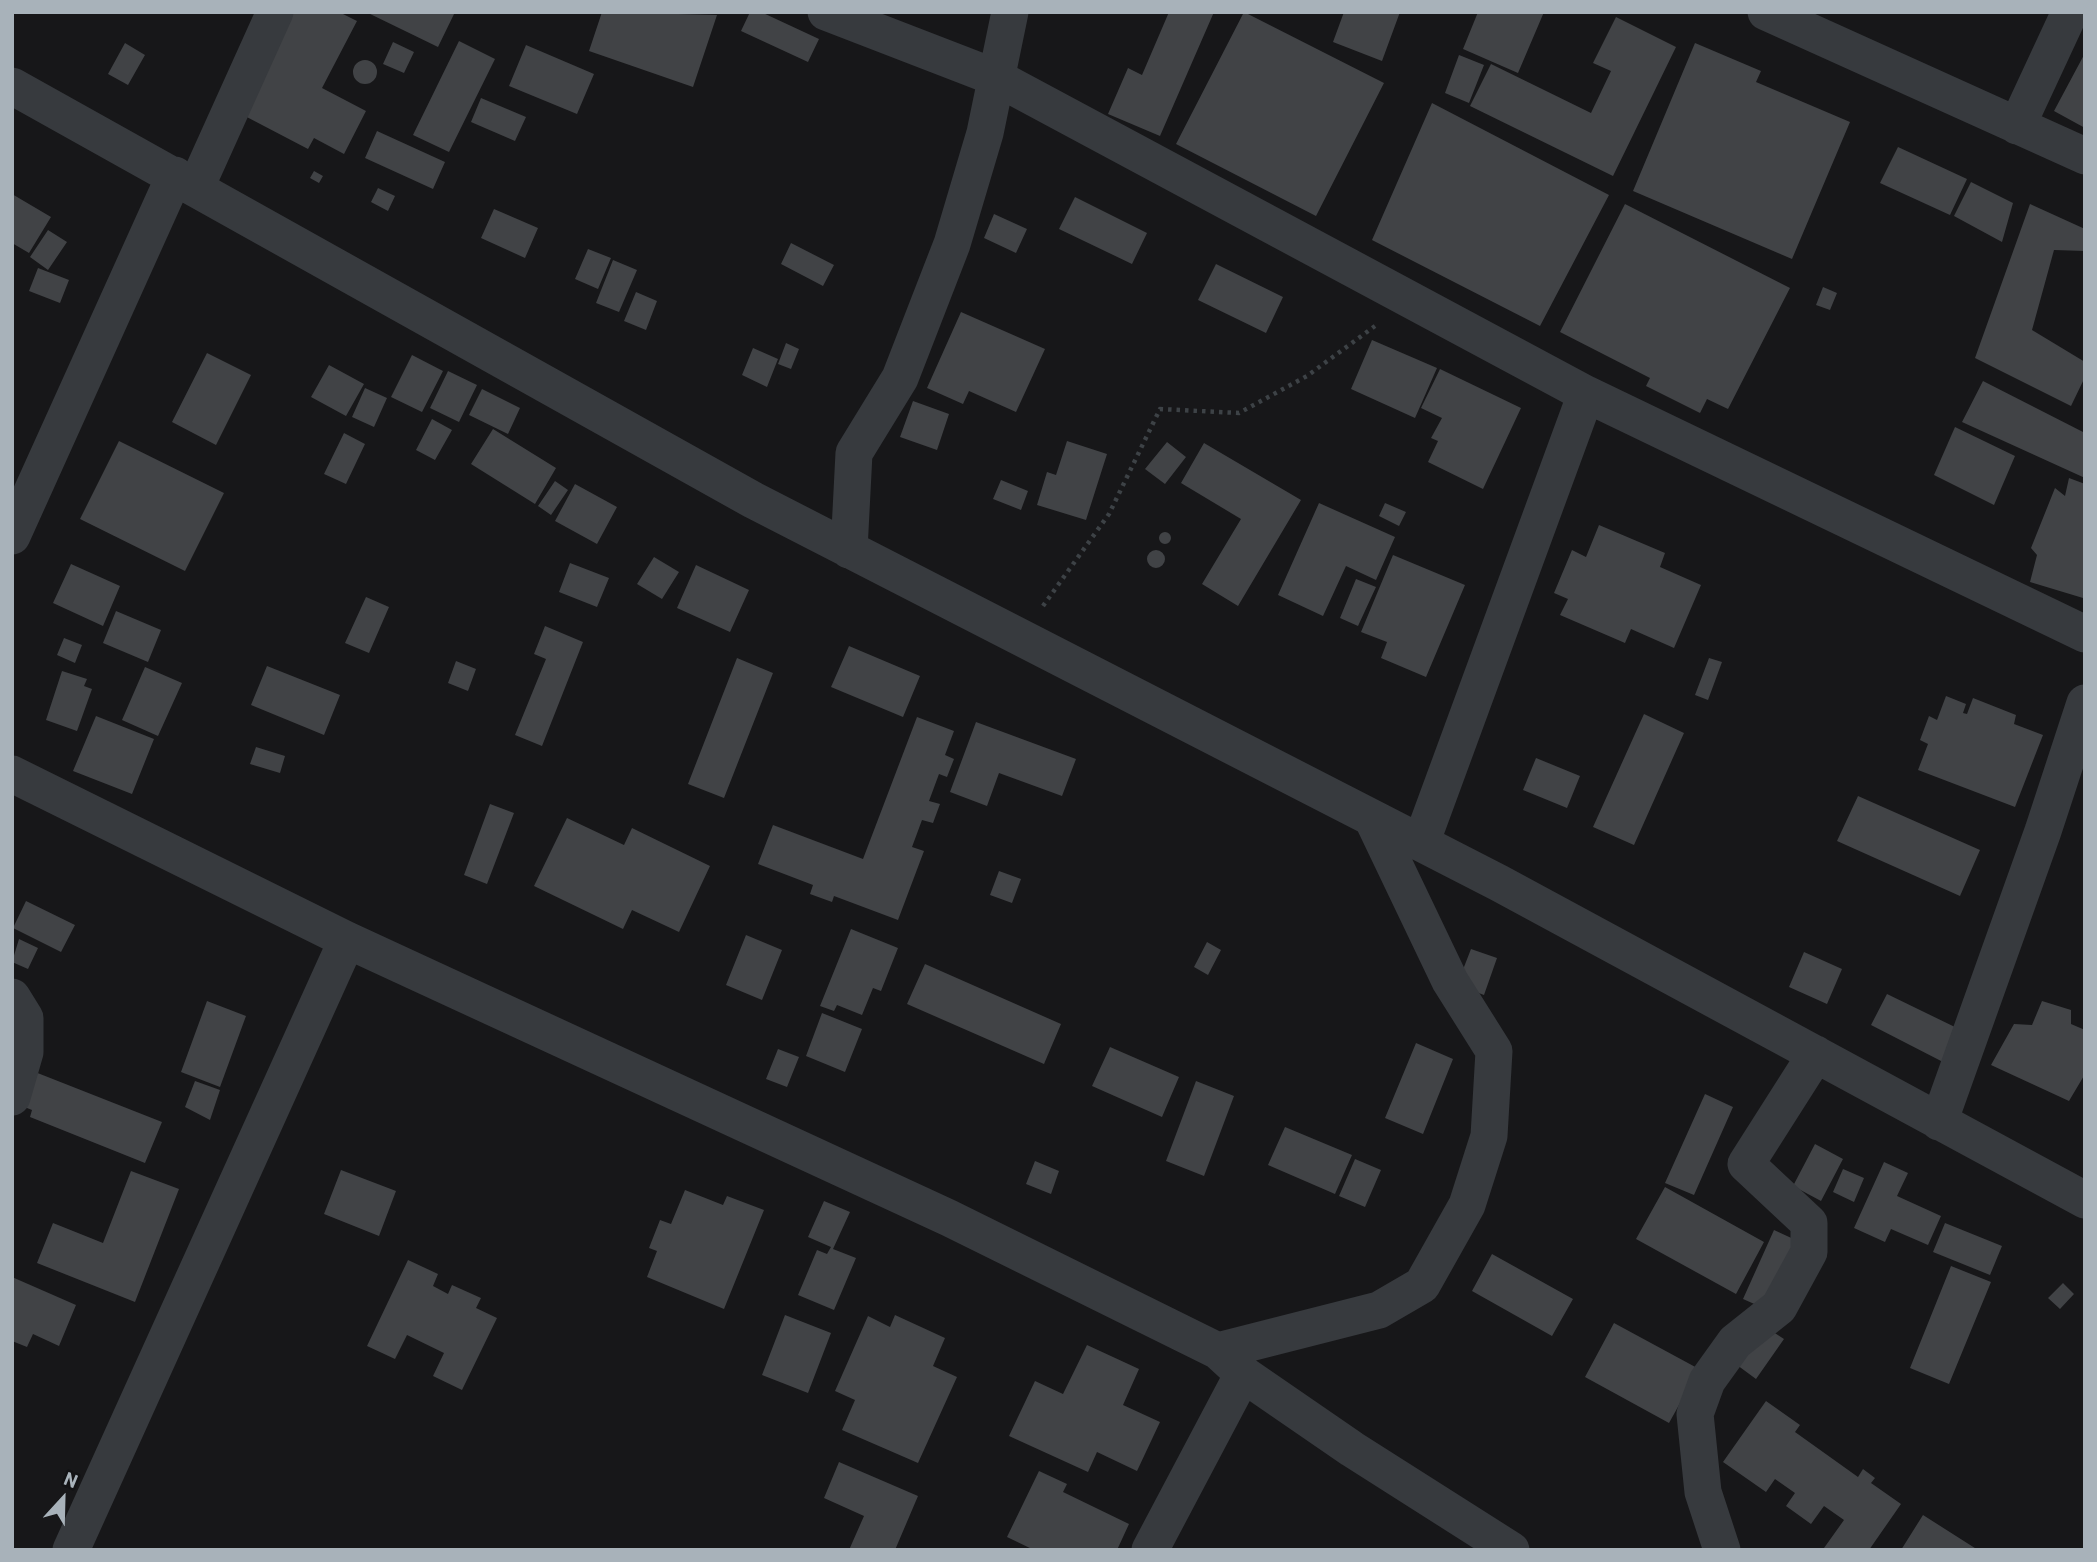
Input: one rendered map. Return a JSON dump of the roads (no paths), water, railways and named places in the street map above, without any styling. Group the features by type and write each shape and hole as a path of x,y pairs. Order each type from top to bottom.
{"street":[{"path":"12,536 185,181 275,12"},
{"path":"826,12 997,78 1586,394 2085,634"},
{"path":"849,550 854,453 900,378 952,244 985,133 1010,12"},
{"path":"1766,12 2085,156"},
{"path":"2017,126 2070,12"},
{"path":"12,86 753,500 1421,843 2085,1200"},
{"path":"1421,843 1586,394"},
{"path":"1939,1122 2043,831 2085,702"},
{"path":"12,774 347,940 949,1218 1230,1362 1511,1550"},
{"path":"1150,1550 1230,1362 1379,1310 1422,1286 1467,1205 1489,1136 1494,1051 1450,981 1372,818"},
{"path":"71,1550 347,940"},
{"path":"12,997 25,1018 24,1052 12,1097"},
{"path":"1722,1550 1703,1492 1695,1414 1707,1381 1735,1342 1779,1307 1809,1252 1809,1223 1746,1164 1816,1054"},
{"path":"1453,1513 1475,1550"}]}
